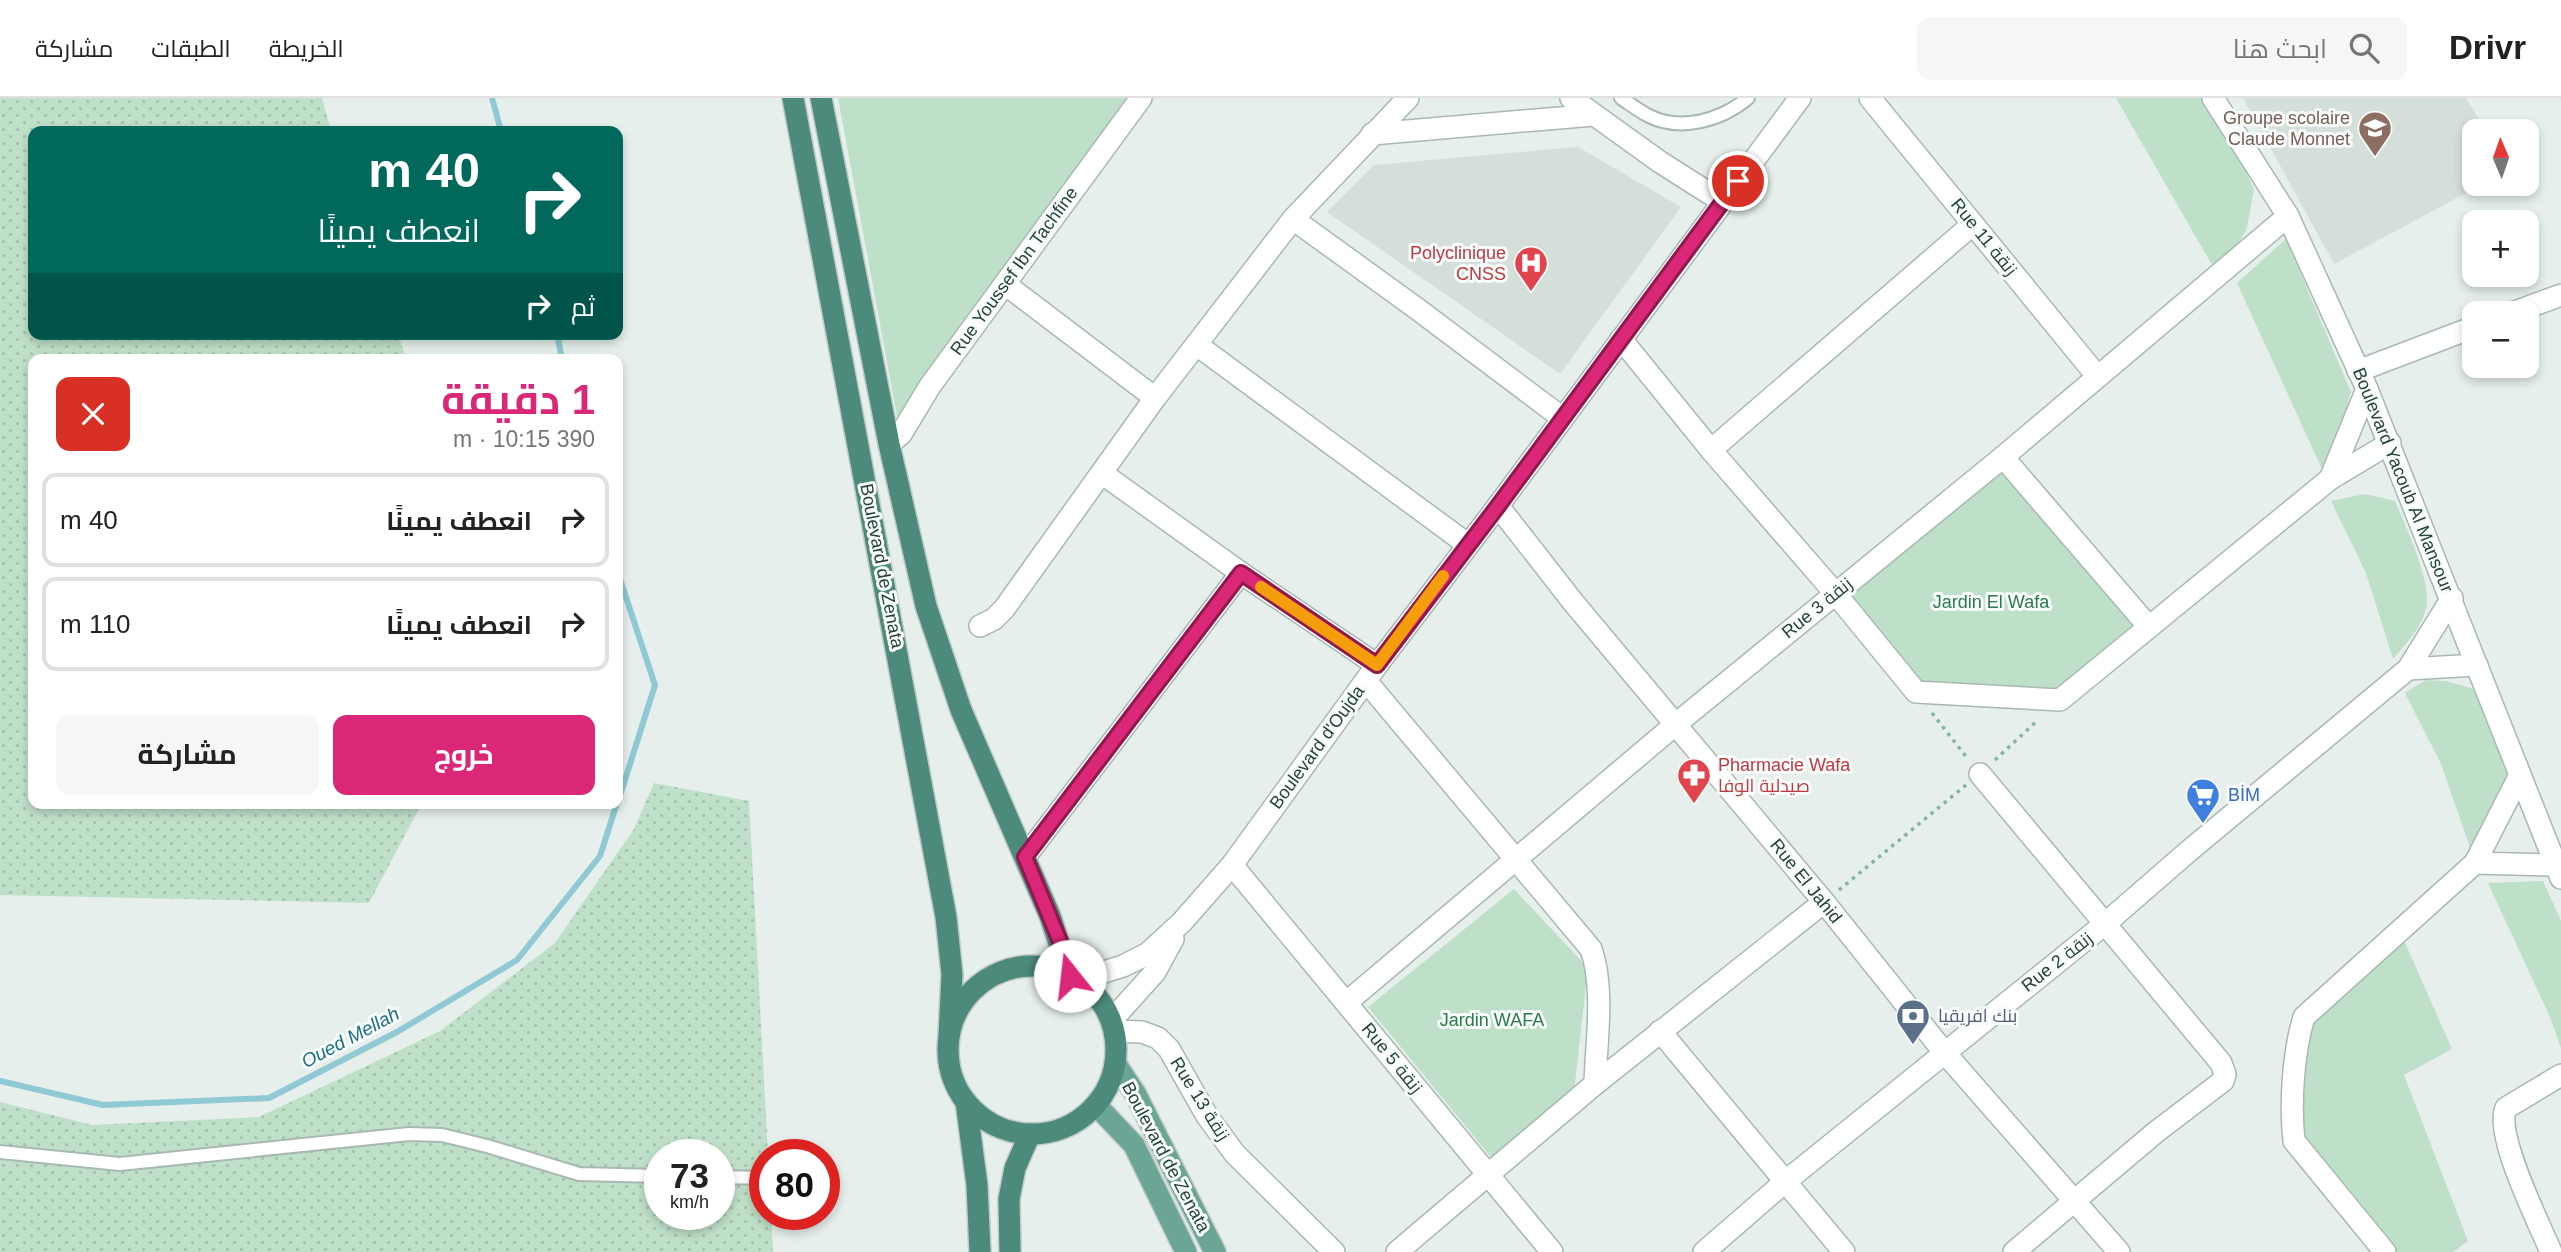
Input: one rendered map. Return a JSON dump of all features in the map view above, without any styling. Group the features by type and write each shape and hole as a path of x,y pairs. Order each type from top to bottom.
{"highway":[{"name":"Boulevard de Zenata","path":"793,98 946,917 952,974 949,1036"},
{"name":"Boulevard de Zenata","path":"821,98 914,562 961,710 1054,925 1074,978"},
{"path":"1019,967 1045,968 1074,978 1092,991 1112,1026 1115,1063 1109,1086 1096,1105 1077,1121 1055,1131 1030,1134 1006,1130 984,1119 956,1088 950,1071 949,1036 957,1012 973,990 994,975 1019,967"},
{"path":"966,1102 976,1185 980,1252"},
{"path":"1010,1252 1009,1199 1015,1168 1030,1134"}],"main road":[{"name":"Boulevard de Zenata","path":"1115,1063 1135,1093 1215,1252"},
{"name":"Boulevard de Zenata","path":"1096,1105 1134,1145 1186,1252"}],"street":[{"name":"Rue Youssef Ibn Tachfine","path":"889,444 901,434 930,386 1141,98"},
{"path":"981,626 1004,610 1155,398 1293,219 1408,98"},
{"path":"1571,98 1723,202"},
{"name":"Boulevard d'Oujda","path":"1074,978 1135,962 1147,954 1182,922 1232,865 1371,673 1800,98"},
{"name":"Rue 11 زنقة","path":"1870,98 2097,376"},
{"name":"Boulevard Yacoub Al Mansour","path":"2213,98 2288,216 2363,380 2452,598 2558,871"},
{"path":"1372,134 1594,115"},
{"name":"Rue 3 زنقة","path":"1347,1002 1516,857 2003,457 2288,216"},
{"path":"1293,219 1562,418"},
{"path":"1710,450 1973,224"},
{"path":"1005,284 1155,398"},
{"path":"2539,303 2561,295"},
{"path":"2330,479 2363,380 2462,333"},
{"path":"1622,338 1710,450 1835,593 1916,692 2060,700 2330,479 2390,443"},
{"path":"1197,345 1467,544"},
{"path":"2003,457 2149,627"},
{"path":"1102,474 1241,573 1371,673 1591,949 1596,963 1598,985 1595,1084"},
{"name":"Rue El Jahid","path":"1498,506 1573,602 1824,902 1944,1052 2119,1252"},
{"path":"1025,857 1241,573"},
{"name":"Rue 2 زنقة","path":"1704,1252 1786,1181 2106,923 2408,669 2452,598"},
{"path":"2408,669 2477,665"},
{"path":"1980,774 2221,1063 2225,1074 2223,1081 2156,1132 2014,1252"},
{"path":"2385,1252 2294,1141 2292,1122 2298,1037 2304,1017 2475,863 2520,775"},
{"path":"2475,863 2558,871"},
{"name":"Rue 5 زنقة","path":"1232,865 1552,1252"},
{"path":"1397,1252 1595,1084 1824,902"},
{"name":"Boulevard d'Oujda","path":"1112,1026 1155,972 1182,922"},
{"name":"Rue 13 زنقة","path":"1112,1026 1158,1038 1169,1049 1207,1116 1235,1154 1334,1252"},
{"path":"1660,1031 1844,1252"},
{"path":"2552,1252 2509,1149 2502,1118 2505,1108 2561,1075"}],"lane":[{"path":"1620,98 1650,117 1687,124 1719,117 1748,98"},
{"path":"0,1152 120,1164 409,1135 442,1135 579,1174 644,1176"}],"path":[{"path":"1916,692 1980,774"},
{"path":"1824,902 1980,774 2060,700"}],"shaded area":[{"name":"Groupe scolaire Claude Monnet","path":"2243,98 2466,98 2479,119 2462,119 2462,195 2334,264"},
{"name":"Polyclinique CNSS","path":"1578,147 1681,207 1560,374 1327,212 1374,165"}],"green space":[{"path":"0,98 322,98 330,126 28,126 28,340 400,340 404,354 28,354 28,809 419,809 369,903 0,895"},
{"path":"838,98 1138,98 898,421"},
{"path":"2116,98 2204,98 2224,124 2254,190 2246,231 2235,248 2212,265"},
{"path":"2286,239 2351,392 2339,434 2322,469 2237,283"},
{"name":"Jardin El Wafa","path":"2003,457 2149,627 2040,705 1914,703 1835,593"},
{"path":"2365,494 2395,501 2426,585 2426,609 2421,623 2393,659 2366,573 2331,501"},
{"path":"2426,680 2446,681 2474,689 2507,774 2471,850 2441,764 2405,693"},
{"path":"654,783 749,801 767,1139 749,1139 749,1230 772,1230 773,1252 0,1252 0,1102 92,1125 259,1117 440,1031 555,943 634,829"},
{"path":"2543,881 2561,921 2561,1048 2550,1017 2488,883"},
{"name":"Jardin WAFA","path":"1514,889 1588,968 1574,1092 1494,1161 1368,1007"},
{"path":"2402,936 2452,1049 2404,1075 2468,1241 2453,1252 2375,1252 2298,1154 2304,1001"}],"waterway":[{"name":"Oued Mellah","path":"492,98 500,126"},
{"name":"Oued Mellah","path":"558,340 561,354"},
{"name":"Oued Mellah","path":"623,588 655,685 623,786"},
{"name":"Oued Mellah","path":"0,1081 103,1105 269,1098 397,1032 517,960 600,856 615,809"}],"slow traffic":[{"path":"1261,587 1377,665 1443,576"}],"place":[{"name":"Groupe scolaire Claude Monnet","path":"2375,158"},
{"name":"Polyclinique CNSS","path":"1531,293"},
{"name":"Pharmacie Wafa صيدلية الوفا","path":"1694,805"},
{"name":"BİM","path":"2203,825"},
{"name":"بنك افريقيا","path":"1913,1046"}],"route":[{"path":"1070,976 1061,944 1025,857 1241,573 1377,665 1738,181"}]}
